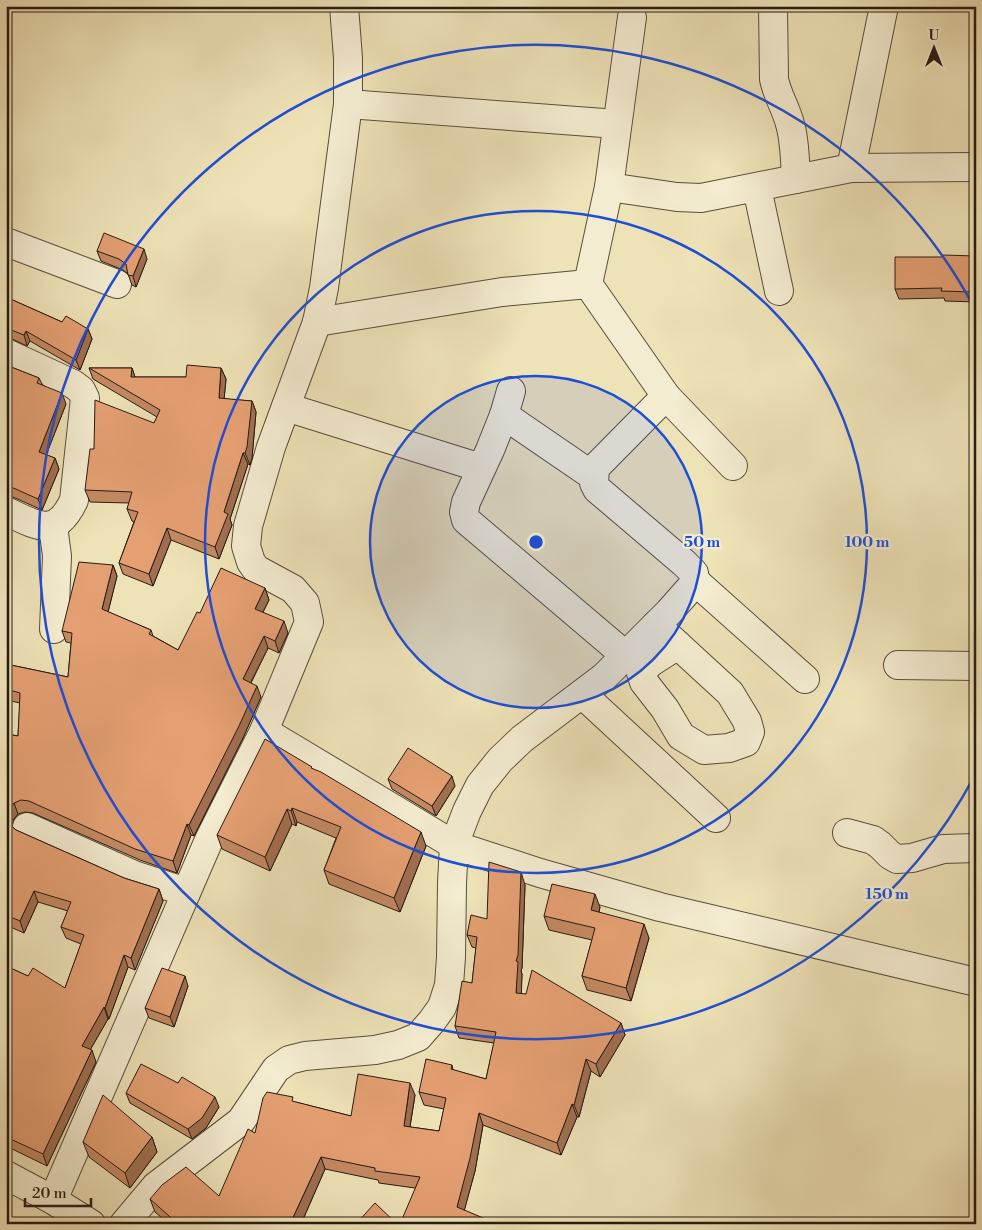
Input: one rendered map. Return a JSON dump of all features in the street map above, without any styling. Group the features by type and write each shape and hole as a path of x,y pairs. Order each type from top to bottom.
{"street":[{"path":"53,1200 209,840 264,731 310,622 305,603 292,588 256,569 250,562 246,546 250,517 271,447 317,322 324,288 348,104 348,58 344,6"},
{"path":"773,6 774,79 776,90 786,110 790,124 796,179"},
{"path":"850,168 884,6"},
{"path":"632,18 609,187 588,284 666,396 733,466"},
{"path":"348,104 617,124"},
{"path":"609,187 677,197 701,198 850,168 976,167"},
{"path":"757,188 779,291"},
{"path":"6,242 117,284"},
{"path":"317,322 502,292 588,284"},
{"path":"6,353 73,384 81,390 85,398 74,500 68,512 61,521 53,526 37,526 6,511"},
{"path":"124,1224 156,1186 241,1121 276,1069 289,1060 305,1056 375,1050 398,1045 418,1037 442,1006 449,985 454,845 467,810 480,785 500,760 522,740 604,677 656,625 692,586 695,580 694,573 684,563 598,489 594,483 595,468 666,396"},
{"path":"593,476 507,403 482,468 466,502 464,512 466,520 625,655"},
{"path":"286,407 482,468"},
{"path":"53,526 57,556 54,629"},
{"path":"695,580 805,679"},
{"path":"656,625 678,645"},
{"path":"898,665 976,666"},
{"path":"582,694 716,818"},
{"path":"264,731 454,845 540,873 666,908 976,982"},
{"path":"27,827 134,875 186,892"},
{"path":"847,833 873,840 890,855 897,858 912,858 943,849 976,848"},
{"path":"6,1175 53,1200 91,1224"}],"building":[{"path":"104,233 144,249 133,276 128,275 126,264 119,259 97,251"},
{"path":"943,255 976,256 976,290 973,290 973,292 941,291 942,288 895,289 895,257 943,257"},
{"path":"6,297 62,322 66,316 88,329 76,360 26,331 24,335 6,328"},
{"path":"6,365 39,378 37,383 62,393 39,452 55,458 38,499 6,486"},
{"path":"187,365 221,368 219,398 252,401 247,447 245,453 243,453 224,512 228,514 215,547 167,528 149,574 119,563 138,512 127,509 132,492 85,490 90,449 94,449 95,400 154,423 160,410 89,368 132,368 131,377 186,377"},
{"path":"79,562 113,565 102,609 151,630 149,634 178,650 197,612 200,613 221,568 265,588 255,609 284,621 275,641 264,636 243,679 257,686 189,825 187,824 173,861 135,849 29,801 21,800 14,803 9,809 7,818 10,825 16,830 124,878 159,889 131,958 124,955 105,1008 82,1046 92,1050 43,1154 6,1137 6,966 28,976 33,968 65,988 84,935 61,927 71,902 34,891 20,921 6,915 6,734 18,736 20,693 6,689 6,664 68,677 72,633 62,631"},
{"path":"265,739 421,832 394,898 324,870 341,827 292,808 291,811 287,809 265,857 217,835"},
{"path":"408,748 452,776 432,806 388,779"},
{"path":"489,862 521,872 516,993 526,994 532,970 621,1023 596,1064 586,1059 574,1105 572,1104 557,1143 479,1113 457,1207 488,1220 486,1224 400,1224 420,1177 375,1171 375,1168 321,1157 290,1224 178,1224 150,1199 162,1185 186,1167 219,1196 248,1129 255,1133 263,1098 267,1092 293,1097 292,1101 351,1116 358,1074 410,1083 404,1126 439,1131 446,1098 419,1092 426,1059 452,1065 451,1069 486,1079 496,1032 455,1026 462,981 472,983 477,937 467,935 471,915 487,919"},
{"path":"552,884 595,894 591,910 644,924 626,988 582,976 595,928 544,916"},
{"path":"162,968 185,976 170,1017 145,1008"},
{"path":"141,1064 178,1083 182,1077 215,1097 202,1118 188,1129 126,1093"},
{"path":"103,1095 152,1137 125,1173 83,1142"},
{"path":"375,1203 397,1224 356,1224"}]}
